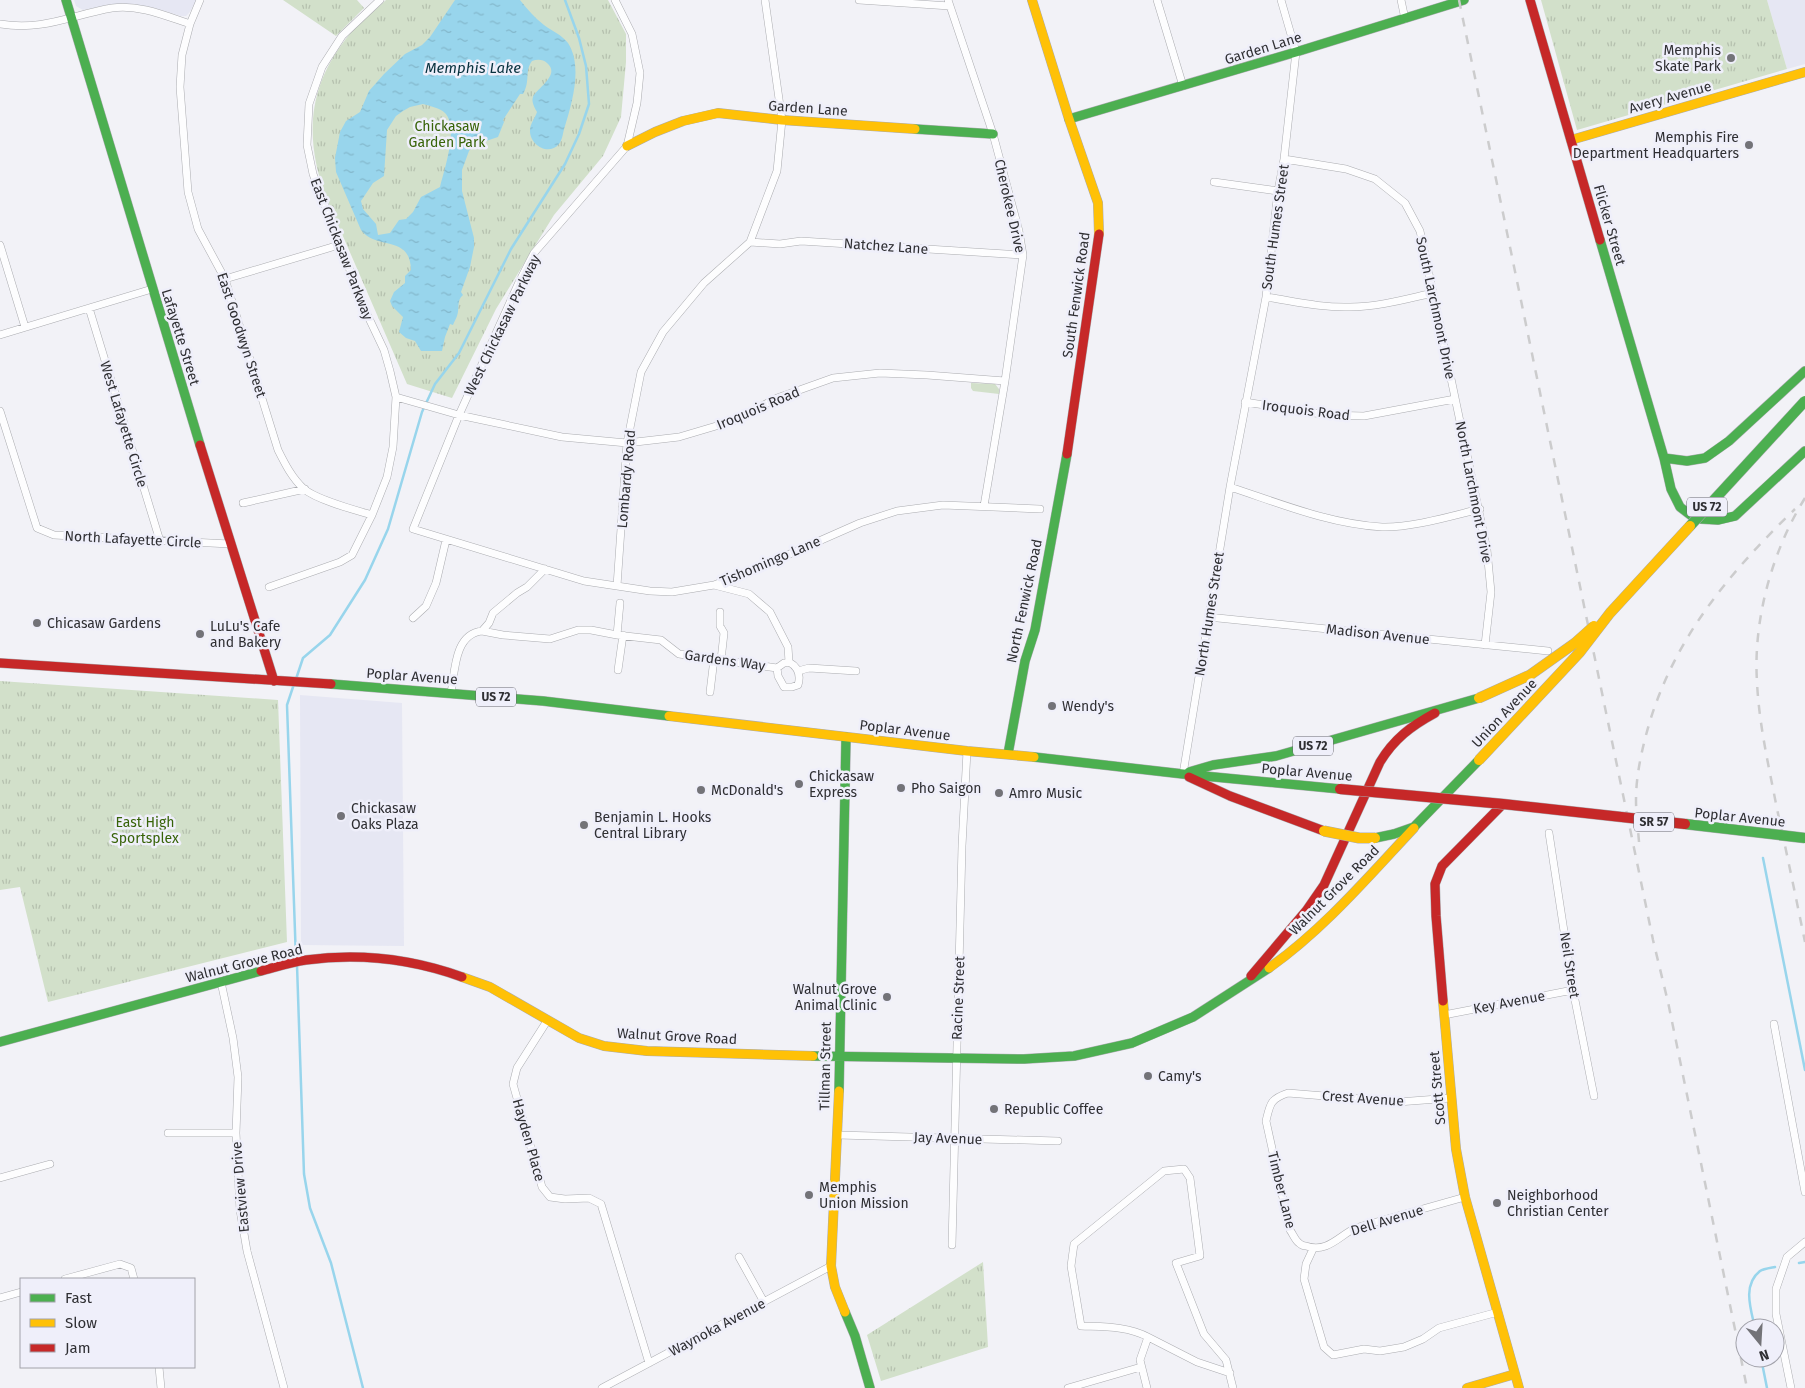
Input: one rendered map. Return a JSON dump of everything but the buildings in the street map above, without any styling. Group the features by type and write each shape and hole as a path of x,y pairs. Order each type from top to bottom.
{"main road":[{"name":"Lafayette Street","path":"66,0 152,289 274,681"},
{"name":"South Fenwick Road","path":"1032,0 1098,203 1100,228 1067,454"},
{"name":"Garden Lane","path":"1069,118 1296,52 1464,0"},
{"name":"Flicker Street","path":"1530,0 1664,458 1674,499 1682,510 1692,517 1708,521 1722,520 1735,516 1805,451"},
{"name":"Avery Avenue","path":"1571,140 1805,72"},
{"name":"Garden Lane","path":"627,146 655,132 718,113 782,120 994,134"},
{"path":"1664,458 1696,461 1715,452 1805,371"},
{"name":"Union Avenue","path":"1414,827 1580,652 1610,613 1805,401"},
{"name":"North Fenwick Road","path":"1008,754 1025,662 1034,630 1067,454"},
{"name":"Union Avenue","path":"1442,710 1479,698 1520,680 1575,643 1610,613"},
{"name":"Poplar Avenue","path":"0,663 302,682 543,701 967,751 1183,774 1503,804 1805,838"},
{"name":"US 72","path":"1183,774 1213,765 1276,756 1442,710"},
{"name":"Walnut Grove Road","path":"1246,984 1306,911 1324,884 1380,762 1388,749 1409,727 1442,710"},
{"name":"Tillman Street","path":"846,737 838,1057 838,1135 832,1266 835,1287 855,1336 870,1388"},
{"name":"US 72","path":"1183,774 1230,796 1342,836 1375,838 1414,827"},
{"name":"Scott Street","path":"1503,804 1442,866 1436,884 1436,916 1456,1149 1465,1197 1519,1388"},
{"name":"Walnut Grove Road","path":"0,1042 304,960 360,956 406,962 449,972 490,987 579,1038 604,1046 647,1051 838,1057 1024,1059 1074,1056 1132,1043 1194,1017 1246,984 1290,953 1330,917 1414,827"},
{"path":"1467,1388 1515,1374"}],"street":[{"name":"East Goodwyn Street","path":"200,0 190,24 182,55 180,87 188,192 198,229 225,278 278,450 288,470 304,490"},
{"name":"East Chickasaw Parkway","path":"269,587 340,562 352,555 372,515 389,469 393,447 396,397 384,350 366,312 339,245 313,174 307,145 309,104 322,66 338,41 380,0"},
{"name":"West Chickasaw Parkway","path":"413,529 458,415 520,280 534,254 627,146 637,102 640,73 632,34 615,0"},
{"name":"Lombardy Road","path":"617,586 627,443 642,372 663,332 704,283 750,242 776,171 782,120 765,0"},
{"path":"859,0 949,3"},
{"path":"1157,0 1182,86"},
{"name":"South Humes Street","path":"1236,455 1266,297 1296,52 1281,0"},
{"path":"1401,0 1405,18"},
{"name":"Cherokee Drive","path":"949,3 994,134 1023,255 1005,381 984,506"},
{"path":"0,24 16,27 36,26 114,8 145,9 190,24"},
{"name":"South Larchmont Drive","path":"1284,159 1346,169 1375,179 1405,203 1420,231 1455,399"},
{"path":"1214,182 1278,191"},
{"name":"Natchez Lane","path":"750,242 780,244 801,241 1023,255"},
{"path":"0,245 26,327"},
{"path":"225,278 339,245"},
{"path":"0,335 152,289"},
{"path":"1266,297 1323,306 1351,308 1384,304 1433,293"},
{"name":"West Lafayette Circle","path":"89,308 160,540"},
{"name":"Iroquois Road","path":"396,397 458,415 562,437 627,443 679,437 733,421 777,398 833,378 880,373 1005,381"},
{"name":"Iroquois Road","path":"1245,402 1327,415 1364,416 1455,399"},
{"name":"North Larchmont Drive","path":"1455,399 1480,509 1487,550 1491,592 1485,645"},
{"name":"North Lafayette Circle","path":"0,411 37,528 54,535 230,544"},
{"name":"North Humes Street","path":"1183,774 1236,455"},
{"path":"1230,486 1341,523 1383,527 1424,522 1480,509"},
{"path":"244,503 304,490 333,503 372,515"},
{"name":"Tishomingo Lane","path":"413,529 584,581 672,592 714,585 758,568 860,523 884,515 934,506 1040,509"},
{"path":"413,618 426,606 436,583 446,540"},
{"path":"451,693 460,646 469,635 482,631 489,623 492,613 527,587 545,568"},
{"path":"714,585 749,594 770,612 788,647 789,662 794,664 798,671 809,668 856,671"},
{"path":"618,670 620,603"},
{"path":"710,692 724,633 720,626 720,612"},
{"name":"Madison Avenue","path":"1208,617 1548,651"},
{"name":"Gardens Way","path":"482,631 503,635 550,639 578,630 591,630 661,640 679,654 778,668 784,663 789,662"},
{"name":"Gardens Way","path":"778,668 778,676 784,686 792,687 798,685 800,679 798,671"},
{"name":"Racine Street","path":"952,1245 962,846 967,751"},
{"name":"Neil Street","path":"1549,833 1573,990 1594,1096"},
{"name":"Eastview Drive","path":"221,982 233,1038 238,1077 236,1132 240,1210 247,1252 284,1388"},
{"name":"Key Avenue","path":"1444,1015 1573,990"},
{"name":"Hayden Place","path":"547,1021 517,1068 513,1084 542,1187 550,1197 565,1199 589,1198 601,1204 649,1363"},
{"path":"1774,1024 1805,1192"},
{"name":"Crest Avenue","path":"1276,1097 1288,1093 1299,1093 1398,1102 1451,1098"},
{"name":"Timber Lane","path":"1276,1097 1269,1108 1266,1122 1290,1230 1300,1244 1313,1249"},
{"path":"168,1134 236,1132"},
{"name":"Jay Avenue","path":"838,1135 1058,1140"},
{"path":"0,1178 50,1164"},
{"path":"1230,1373 1197,1362 1137,1331 1081,1326 1071,1266 1074,1244 1164,1171 1184,1170 1190,1178 1200,1256 1176,1263 1204,1334 1226,1360 1230,1373 1234,1388"},
{"name":"Dell Avenue","path":"1313,1249 1326,1247 1355,1228 1465,1197"},
{"path":"1791,1388 1776,1314 1776,1289 1787,1257 1805,1242"},
{"path":"1313,1249 1306,1264 1304,1278 1324,1347 1333,1355 1404,1347 1423,1339 1439,1328 1498,1312"},
{"path":"739,1257 764,1302"},
{"path":"69,1278 120,1264 130,1268 134,1278"},
{"name":"Waynoka Avenue","path":"602,1388 832,1266"},
{"path":"0,1298 20,1292"},
{"path":"1147,1388 1141,1367 1141,1354 1148,1337"},
{"path":"1068,1388 1141,1367"},
{"path":"159,1368 162,1388"}],"shaded area":[{"path":"74,0 197,0 186,16 181,16 151,7 131,4 113,4 83,10 76,6"},
{"path":"1767,0 1805,0 1805,64 1787,69"},
{"path":"300,695 402,703 404,946 301,945"}],"green space":[{"path":"283,0 357,0 364,8 336,36"},
{"name":"Chickasaw Garden Park","path":"386,0 608,0 626,34 626,62 621,117 603,156 554,215 496,309 452,398 407,384 326,197 315,156 313,116 323,77 332,59 349,35"},
{"path":"1541,0 1767,0 1787,69 1577,130"},
{"path":"971,383 995,384 999,389 999,394 973,391"},
{"name":"East High Sportsplex","path":"0,681 278,700 287,942 48,1002 20,887 0,890"},
{"path":"983,1262 988,1347 881,1381 867,1335"}],"water":[{"name":"Memphis Lake","path":"455,0 520,0 537,19 568,43 575,62 573,96 562,137 555,148 545,149 540,147 533,140 530,130 537,112 533,103 533,97 550,77 551,72 551,68 547,63 538,60 532,61 528,69 527,84 523,94 520,94 503,120 504,122 498,137 474,145 469,151 462,170 462,191 474,238 474,247 470,267 461,292 463,295 459,302 457,316 453,325 450,324 442,351 421,351 415,341 406,338 399,332 403,317 392,306 390,301 394,292 405,283 405,276 411,270 409,259 399,247 375,240 361,230 336,172 335,158 340,132 346,121 360,112 369,91 405,54 422,45 430,37","holes":["423,104 443,111 449,120 451,128 447,160 440,187 421,197 413,212 406,219 399,220 390,233 378,235 376,224 363,209 361,201 373,183 384,176 387,130 396,116 410,107"]}],"waterway":[{"path":"296,679 303,658 330,635 365,580 388,529 422,412 435,384 459,353 511,249 565,164 579,134 589,104 586,66 579,38 565,0"},
{"path":"294,684 287,705 296,960"},
{"path":"1763,858 1805,1070"},
{"path":"297,965 304,1174 310,1208 331,1263 363,1388"},
{"path":"1799,1263 1805,1262"},
{"path":"1753,1318 1749,1298 1751,1283 1760,1271 1775,1267"},
{"path":"1763,1368 1767,1388"}],"railway":[{"path":"1459,0 1747,1388"},
{"path":"1805,498 1793,519 1774,563 1762,611 1757,658 1758,698 1765,746 1805,942"},
{"path":"1639,842 1636,800 1640,762 1645,739 1669,672 1685,642 1724,586 1795,509"}],"traffic: fast":[{"path":"66,0 200,445"},
{"path":"1069,119 1464,0"},
{"path":"915,129 993,134"},
{"path":"1600,240 1664,458"},
{"path":"1805,371 1729,441 1705,458 1687,461 1664,458 1671,489 1680,507 1693,517 1718,520 1735,516 1805,451"},
{"path":"1690,526 1805,401"},
{"path":"1008,754 1025,661 1035,630 1067,454"},
{"path":"331,684 543,701 669,716"},
{"path":"1189,772 1213,765 1276,756 1479,698"},
{"path":"839,1091 846,737"},
{"path":"1034,757 1340,789"},
{"path":"1375,838 1414,827 1479,760"},
{"path":"1685,824 1805,838"},
{"path":"813,1056 1024,1059 1074,1056 1132,1043 1193,1017 1269,968"},
{"path":"0,1042 261,971"},
{"path":"845,1312 855,1336 870,1388"}],"traffic: slow":[{"path":"1032,0 1069,119 1098,203 1099,234"},
{"path":"1571,140 1805,72"},
{"path":"627,146 683,121 718,113 782,120 915,129"},
{"path":"1479,760 1580,652 1610,613 1690,526"},
{"path":"1479,698 1530,675 1575,643 1594,626"},
{"path":"669,716 967,751 1034,757"},
{"path":"1269,968 1327,919 1414,828"},
{"path":"1324,831 1359,838 1375,838"},
{"path":"462,977 490,987 579,1038 604,1046 647,1051 813,1056"},
{"path":"1443,1001 1456,1149 1465,1197 1519,1388"},
{"path":"839,1091 831,1266 835,1287 845,1312"},
{"path":"1467,1388 1515,1374"}],"traffic: jam":[{"path":"1530,0 1600,240"},
{"path":"1067,454 1099,234"},
{"path":"200,445 274,681"},
{"path":"0,663 331,684"},
{"path":"1251,976 1306,911 1324,885 1385,754 1404,734 1435,713"},
{"path":"1189,777 1230,796 1324,831"},
{"path":"1340,789 1503,804 1685,824"},
{"path":"1443,1001 1435,884 1442,866 1503,804"},
{"path":"261,971 306,960 345,957 404,962 462,977"}],"place":[{"name":"Memphis Skate Park","path":"1731,58"},
{"name":"Memphis Fire Department Headquarters","path":"1749,145"},
{"name":"Chicasaw Gardens","path":"37,623"},
{"name":"LuLu's Cafe and Bakery","path":"200,634"},
{"name":"Wendy's","path":"1052,706"},
{"name":"Chickasaw Express","path":"799,784"},
{"name":"Pho Saigon","path":"901,788"},
{"name":"McDonald's","path":"701,790"},
{"name":"Amro Music","path":"999,793"},
{"name":"Chickasaw Oaks Plaza","path":"341,816"},
{"name":"Benjamin L. Hooks Central Library","path":"584,825"},
{"name":"Walnut Grove Animal Clinic","path":"887,997"},
{"name":"Camy's","path":"1148,1076"},
{"name":"Republic Coffee","path":"994,1109"},
{"name":"Memphis Union Mission","path":"809,1195"},
{"name":"Neighborhood Christian Center","path":"1497,1203"}]}
